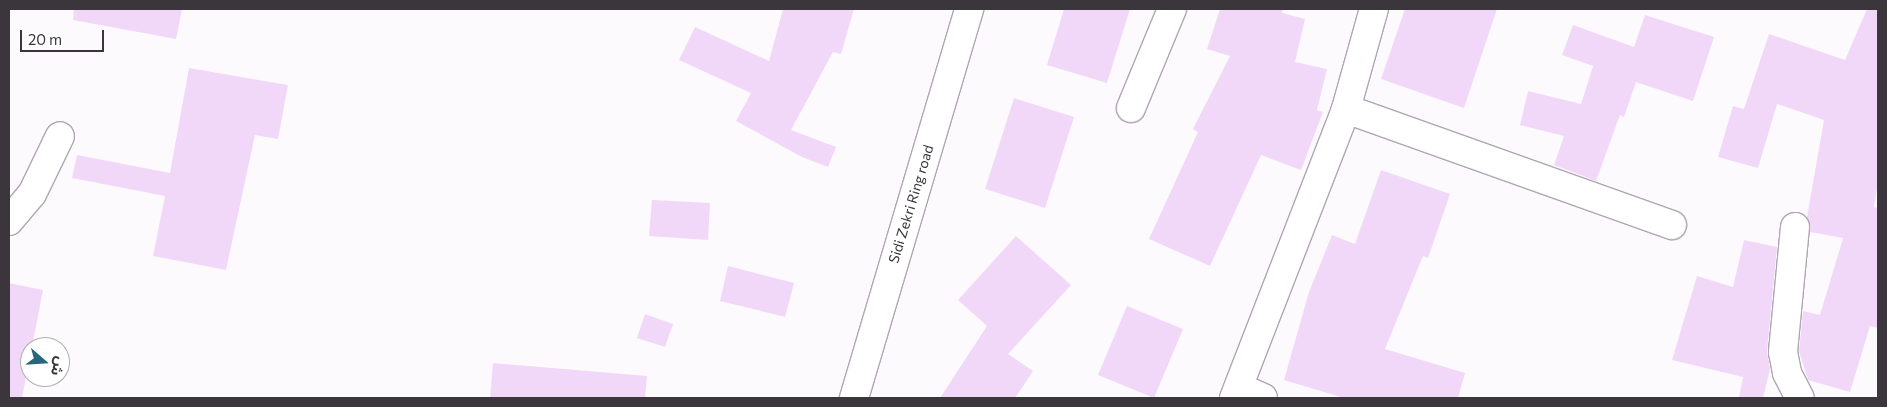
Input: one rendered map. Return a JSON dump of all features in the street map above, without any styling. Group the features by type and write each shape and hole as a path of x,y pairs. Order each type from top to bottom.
{"street":[{"name":"Sidi Zekri Ring road","path":"854,398 969,9"},
{"path":"1130,108 1172,9"},
{"path":"1246,395 1346,109 1374,9"},
{"path":"1346,109 1672,225"},
{"path":"9,221 32,194 60,136"},
{"path":"1795,227 1782,352 1787,374 1800,398"}],"building":[{"path":"74,9 182,9 176,39 73,20"},
{"path":"783,9 854,9 841,54 833,52 791,130 836,147 828,167 802,157 736,121 751,93 679,60 695,27 769,61"},
{"path":"1064,9 1130,9 1107,83 1047,65"},
{"path":"1220,9 1283,9 1282,13 1305,19 1295,62 1327,69 1317,110 1323,112 1301,170 1261,155 1210,266 1149,239 1198,132 1193,129 1230,56 1207,49"},
{"path":"1405,9 1497,9 1464,108 1381,79"},
{"path":"1867,9 1878,9 1878,182 1874,207 1878,208 1878,328 1870,326 1850,392 1808,380 1799,351 1803,311 1820,315 1843,238 1810,232 1807,217 1824,120 1777,104 1758,168 1718,157 1733,106 1744,109 1769,34 1845,60"},
{"path":"1645,15 1714,37 1693,101 1636,82 1624,117 1620,115 1596,181 1554,165 1564,136 1520,125 1528,91 1581,104 1593,66 1562,55 1573,25 1634,47"},
{"path":"189,68 288,85 278,139 255,135 226,270 153,256 165,196 72,178 77,155 170,173"},
{"path":"1014,98 1074,117 1045,208 985,189"},
{"path":"1381,170 1450,194 1428,258 1423,256 1385,349 1465,373 1458,398 1344,398 1284,380 1309,292 1332,235 1355,244"},
{"path":"652,200 710,203 708,240 649,236"},
{"path":"1016,236 1071,285 1008,354 1033,371 1015,398 940,398 987,326 958,300"},
{"path":"1744,240 1777,247 1767,351 1770,369 1763,398 1739,398 1743,377 1672,360 1697,276 1733,287"},
{"path":"728,266 794,283 785,317 720,301"},
{"path":"9,283 43,290 34,337 20,337 20,387 24,387 22,398 9,398"},
{"path":"1127,306 1183,329 1154,398 1098,375"},
{"path":"645,314 673,324 665,347 637,338"},
{"path":"493,363 647,376 645,398 490,398"}]}
